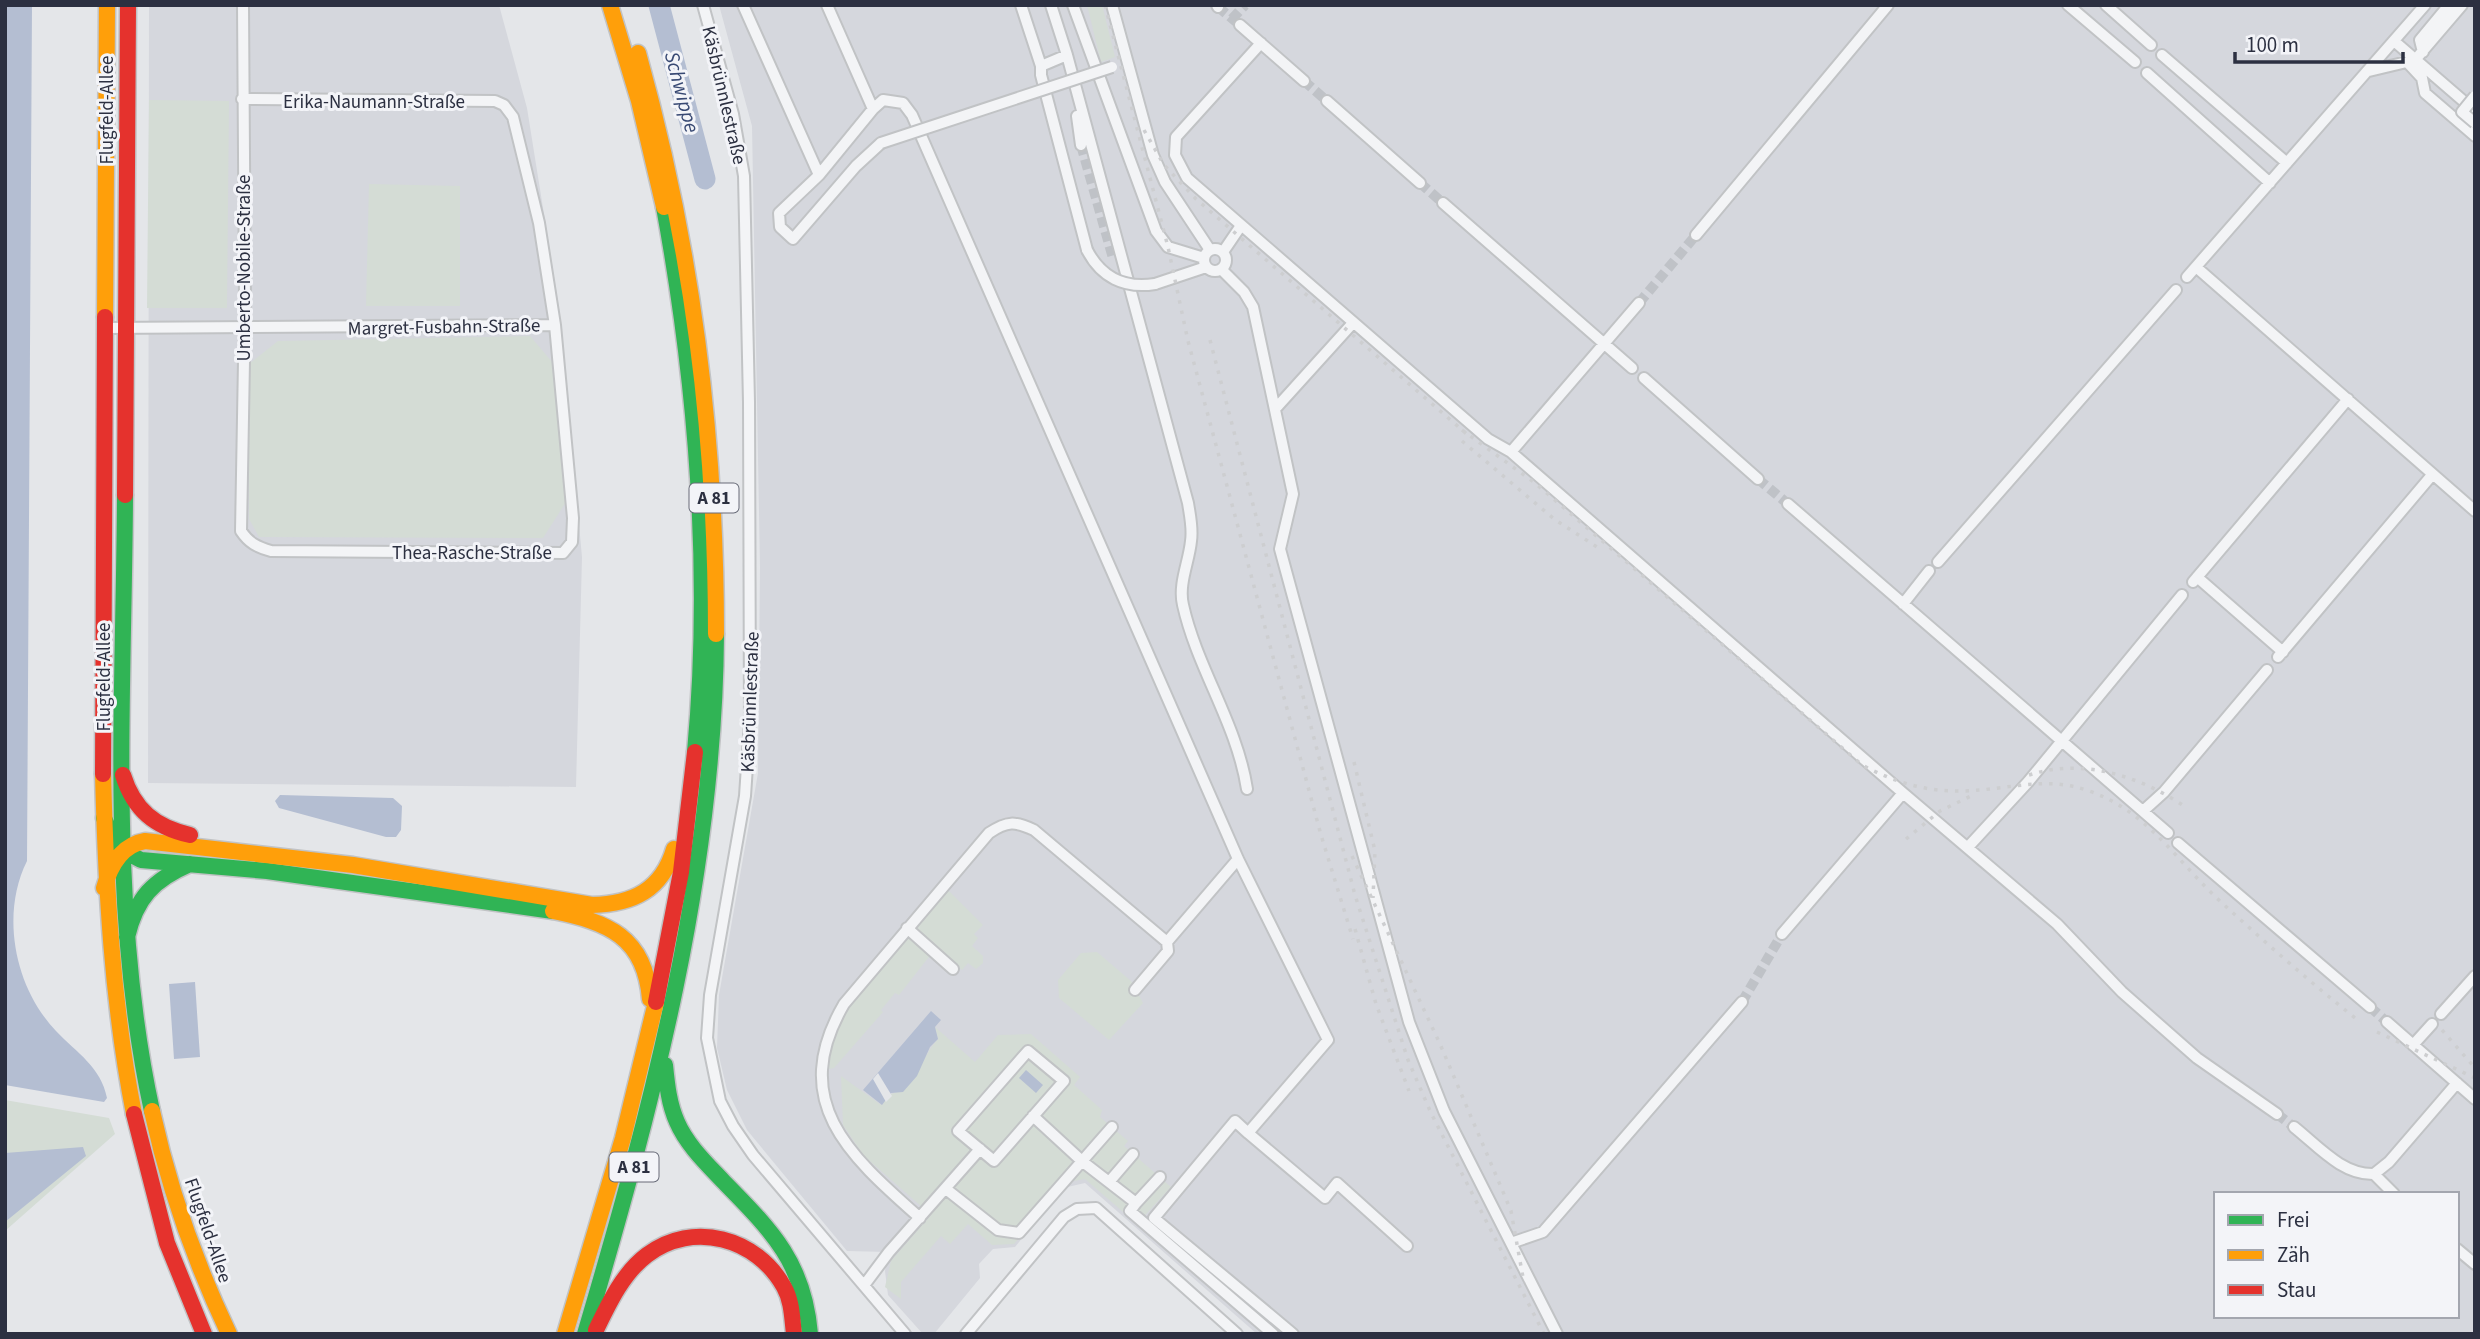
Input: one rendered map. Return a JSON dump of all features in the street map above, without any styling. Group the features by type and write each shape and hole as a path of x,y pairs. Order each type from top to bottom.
{"main road":[{"name":"Flugfeld-Allee","path":"107,5 104,888 116,1013 141,1153 172,1261 204,1334"},
{"name":"Flugfeld-Allee","path":"128,5 123,775 127,937 143,1059 160,1150 194,1260 229,1334"},
{"name":"A 81","path":"565,1334 621,1145 649,1031 681,867 698,724 702,537 697,442 688,354 655,164 610,5"},
{"name":"A 81","path":"585,1334 636,1158 671,998 696,870 714,722 718,568 702,353 684,231 649,85 624,5"},
{"path":"105,261 117,267 125,261"},
{"path":"104,382 112,376 125,381"},
{"path":"123,775 138,809 161,827 353,865 592,905 629,902 655,888 671,862 698,724"},
{"path":"104,818 111,842 123,853 138,859 195,862 482,901 595,922 627,939 641,960 649,979 649,1031"},
{"path":"104,888 109,871 132,843 153,842 353,865"},
{"path":"127,937 137,902 151,884 160,876 195,862"},
{"path":"671,998 665,1076 674,1117 700,1159 784,1248 806,1299 810,1334"},
{"path":"594,1334 619,1286 638,1264 671,1242 700,1236 739,1243 771,1267 789,1299 794,1334"}],"street":[{"name":"Umberto-Nobile-Straße","path":"241,531 245,326 243,5"},
{"name":"Käsbrünnlestraße","path":"703,5 733,114 744,176 751,607 745,796 710,995 707,1038 720,1101 733,1126 762,1166 905,1334"},
{"path":"743,5 819,175"},
{"path":"827,5 873,109"},
{"path":"1020,5 1041,66 1087,250 1096,268 1112,279 1143,286 1155,284 1223,252 1240,227"},
{"path":"1051,5 1068,55 1188,503 1192,528 1181,588 1182,603 1193,640 1244,766 1247,789"},
{"path":"1073,5 1156,230 1168,247 1207,258"},
{"path":"1112,5 1153,155 1165,182 1207,258 1211,271 1221,270 1226,263 1223,252"},
{"path":"1696,235 1888,5"},
{"path":"2068,5 2135,62"},
{"path":"2106,5 2151,46"},
{"path":"2187,277 2426,5"},
{"path":"2448,5 2420,40 2416,58 2425,93 2475,136"},
{"path":"2368,71 2416,58 2462,5"},
{"path":"1240,25 1304,81"},
{"path":"2394,41 2475,111"},
{"path":"1261,43 1176,137 1175,155 1187,178 1352,324 1488,439 1511,452 1903,793 1969,846 2057,924 2122,992 2197,1058 2277,1114"},
{"path":"1041,66 1068,55"},
{"path":"2162,55 2287,163"},
{"path":"1127,62 1112,67 881,144 856,166 793,239 780,227 779,213 819,175 873,109 883,100 903,103 912,116 1238,859 1328,1040 1248,1133"},
{"path":"2147,73 2270,183"},
{"path":"1077,96 1076,111 1082,145"},
{"path":"2475,96 2462,112 2475,124"},
{"name":"Erika-Naumann-Straße","path":"242,99 495,101 504,105"},
{"path":"1326,101 1420,183"},
{"name":"Margret-Fusbahn-Straße","path":"105,328 555,325 539,223 513,117 504,105"},
{"path":"1443,203 1632,368"},
{"path":"2196,267 2475,511"},
{"path":"1221,270 1244,292 1253,307 1293,494 1280,549 1409,1022 1444,1111 1557,1334"},
{"path":"1938,562 2176,290"},
{"path":"1511,452 1639,303"},
{"path":"1276,408 1352,324"},
{"name":"Thea-Rasche-Straße","path":"241,531 258,548 271,551 563,552 572,542 573,518 555,325"},
{"path":"1644,378 1758,478"},
{"path":"2348,399 2195,580 2281,655 2432,475"},
{"path":"1171,446 1181,454"},
{"path":"1788,504 2168,833"},
{"path":"1903,604 1929,571"},
{"path":"1969,846 2028,782 2182,595"},
{"path":"2143,811 2164,792 2267,670"},
{"path":"1782,934 1903,793"},
{"path":"920,1218 853,1156 837,1133 828,1108 822,1060 834,1021 844,1003 989,833 1001,825 1015,821 1034,830 1167,942 1168,951 1135,990"},
{"path":"2178,844 2370,1007"},
{"path":"1167,942 1238,859"},
{"path":"907,928 953,969"},
{"path":"2441,1014 2475,976"},
{"path":"1511,1242 1542,1232 1742,1002"},
{"path":"2387,1022 2475,1099"},
{"path":"2413,1045 2432,1024"},
{"path":"1028,1051 1064,1081 994,1161 980,1149 958,1130 1028,1051"},
{"path":"2294,1127 2345,1168 2358,1174 2374,1174 2389,1162 2457,1083"},
{"path":"1033,1116 1083,1162 1136,1203"},
{"path":"1293,1334 1154,1218 1235,1121 1325,1198 1337,1183 1407,1246"},
{"path":"946,1189 998,1230 1012,1234 1023,1230 1112,1128"},
{"path":"864,1284 980,1149"},
{"path":"1109,1182 1133,1154"},
{"path":"2374,1174 2392,1192"},
{"path":"1160,1177 1130,1210 1273,1334"},
{"path":"966,1334 1064,1217 1077,1209 1096,1208 1124,1233 1172,1284 1237,1334"},
{"path":"1116,1243 1124,1233"},
{"path":"2459,1251 2475,1264"}],"shaded area":[{"path":"149,5 499,5 527,108 559,308 582,557 576,787 148,783"},
{"path":"719,5 2475,5 2475,1334 1257,1334 1085,1183 1063,1188 1015,1247 993,1249 979,1264 980,1278 934,1334 922,1333 888,1295 885,1271 888,1252 847,1251 747,1130 727,1090 717,1048 719,995 758,773 760,567 752,126"},
{"path":"1087,5 1102,5 1115,57 1101,62"},
{"path":"149,100 229,101 227,308 147,308"},
{"path":"369,184 460,186 460,306 366,306"},
{"path":"530,336 553,363 566,502 543,538 259,537 249,519 249,364 278,341"},
{"path":"947,889 983,925 974,934 978,938 972,946 983,956 983,963 976,969 968,963 962,970 936,948 899,995 895,993 881,1010 883,1012 834,1068 828,1069 832,1040 843,1013"},
{"path":"1097,952 1131,981 1143,1003 1109,1040 1059,998 1058,980 1081,953"},
{"path":"935,1027 975,1062 998,1035 1031,1034 1080,1077 1074,1085 1102,1110 1100,1117 1128,1141 1124,1146 1171,1187 1137,1224 1085,1179 1068,1182 1014,1244 992,1245 968,1224 950,1244 941,1236 901,1282 901,1299 885,1287 891,1261 931,1215 863,1155 843,1125 841,1076 881,1105 886,1097 904,1089 912,1081 938,1039"},
{"path":"5,1100 109,1118 115,1134 5,1231"}],"water":[{"path":"5,5 32,5 27,861 14,904 16,950 30,994 56,1031 94,1069 104,1087 107,1098 104,1102 5,1085"},
{"path":"280,795 393,798 402,806 401,830 396,837 386,837 279,808 275,801"},
{"path":"195,982 200,1057 174,1059 169,984"},
{"path":"931,1011 941,1020 935,1027 938,1039 930,1047 917,1076 903,1092 891,1093 882,1105 863,1090"},
{"path":"1026,1070 1043,1085 1036,1093 1019,1078"},
{"path":"83,1147 86,1156 5,1222 5,1153"}],"pier":[{"path":"878,1073 892,1096 886,1102 873,1079"}],"waterway":[{"name":"Schwippe","path":"659,5 705,179"}],"tunnel":[{"path":"1232,19 1245,5"},
{"path":"1218,7 1240,25"},
{"path":"1304,81 1327,101"},
{"path":"1081,145 1113,258"},
{"path":"1420,183 1443,203"},
{"path":"1639,303 1696,235"},
{"path":"1758,479 1788,504"},
{"path":"1742,1002 1782,934"},
{"path":"2370,1007 2387,1022"},
{"path":"2277,1114 2294,1127"}],"railway":[{"path":"1105,5 1168,247 1188,341 1321,835 1353,939"},
{"path":"1144,130 1164,165 1196,199 1469,436"},
{"path":"1210,340 1355,895 1408,1060 1431,1113 1544,1334"},
{"path":"1462,430 1535,483 1862,765 1898,781 1936,790 1963,791 2057,784 2073,786 2110,800 2145,825 2222,903 2359,1021"},
{"path":"1462,441 1554,519 1600,549"},
{"path":"1354,762 1375,851 1373,898"},
{"path":"2029,775 2071,768 2112,773 2151,787 2187,808"},
{"path":"1906,839 1940,811 1973,795"},
{"path":"1352,856 1440,1044 1511,1211 1524,1283"},
{"path":"1355,929 1376,1004 1409,1091"},
{"path":"2442,1030 2475,1068"},
{"path":"2377,1032 2475,1078"}],"traffic: fast":[{"path":"664,207 685,343 698,479 702,615 695,752"},
{"path":"125,495 122,727 124,882 138,1035 152,1111"},
{"path":"585,1334 656,1076 692,900 705,812 713,723 716,634"},
{"path":"104,818 116,847 141,860 267,871 553,911"},
{"path":"127,937 135,911 148,892 166,877 190,864"},
{"path":"665,1065 670,1101 681,1130 697,1153 756,1215 782,1249 801,1287 810,1334"}],"traffic: slow":[{"path":"105,317 107,5"},
{"path":"610,5 639,101 664,207"},
{"path":"638,53 673,197 697,340 711,486 716,634"},
{"path":"103,774 111,945 120,1030 134,1114"},
{"path":"104,888 110,872 123,852 145,841 353,865 592,905 607,904 633,898 654,884 669,863 674,849"},
{"path":"553,911 591,921 620,936 632,947 640,961 647,978 650,999"},
{"path":"565,1334 623,1138 656,1002"},
{"path":"152,1111 166,1169 184,1225 229,1334"}],"traffic: jam":[{"path":"125,495 128,5"},
{"path":"103,774 105,317"},
{"path":"656,1002 681,872 695,752"},
{"path":"123,775 133,798 148,815 166,827 190,835"},
{"path":"134,1114 167,1243 204,1334"},
{"path":"596,1330 617,1289 638,1262 665,1244 684,1238 703,1237 741,1246 758,1256 772,1270 789,1298 794,1334"}]}
